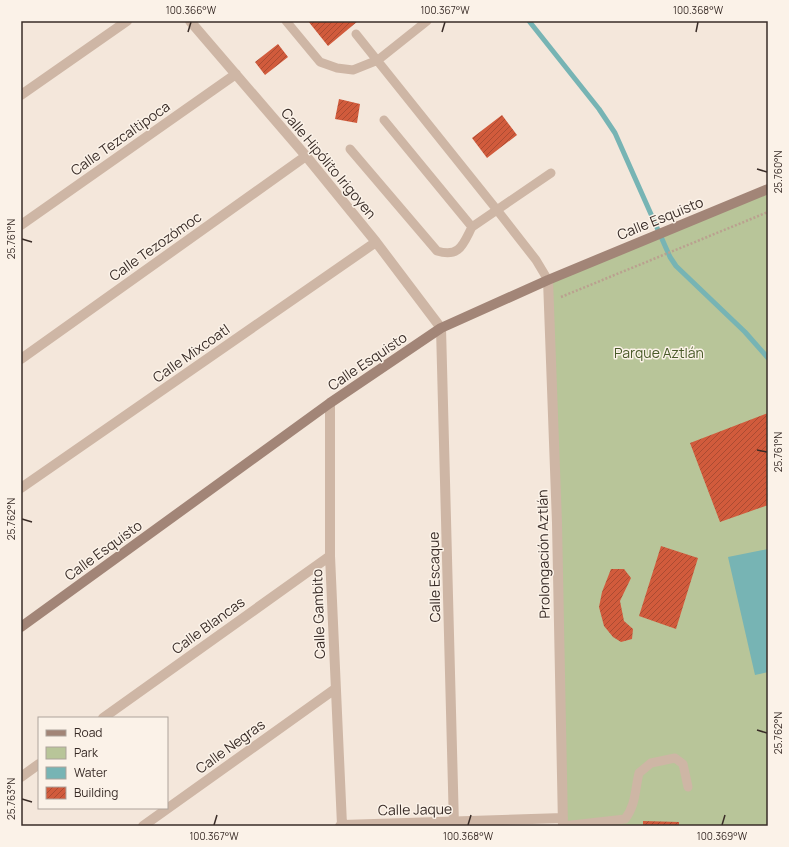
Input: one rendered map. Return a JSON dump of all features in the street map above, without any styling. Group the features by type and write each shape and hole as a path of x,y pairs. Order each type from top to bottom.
{"street":[{"path":"21,95 127,21"},
{"name":"Calle Hipólito Irigoyen","path":"190,21 306,156 376,242 441,328"},
{"name":"Calle Tezcaltipoca","path":"21,225 236,74"},
{"name":"Calle Tezozómoc","path":"21,359 306,156"},
{"name":"Calle Esquisto","path":"21,627 330,402 441,328 548,280 768,189"},
{"name":"Calle Mixcoatl","path":"21,488 376,242"},
{"name":"Prolongación Aztlán","path":"548,280 557,523 563,822"},
{"name":"Calle Escaque","path":"441,328 454,824"},
{"name":"Calle Gambito","path":"330,402 330,556 334,689 341,825"},
{"name":"Calle Blancas","path":"104,717 330,556"},
{"name":"Calle Negras","path":"168,808 334,689"},
{"path":"21,777 38,765"},
{"name":"Calle Negras","path":"143,826 167,809"},
{"name":"Calle Jaque","path":"341,825 563,822"}],"lane":[{"path":"286,21 320,62 337,68 353,70 378,60 427,21"},
{"path":"356,34 497,210 536,260 548,280"},
{"path":"384,120 472,226"},
{"path":"350,149 437,251 446,254 454,252 462,246 472,226 551,173"},
{"path":"563,822 625,823 635,800 639,772 651,763 674,758 683,764 688,787"}],"path":[{"path":"548,302 768,212"}],"green space":[{"name":"Parque Aztlán","path":"768,190 768,826 564,826 548,280"}],"water":[{"path":"768,549 768,672 755,675 728,557"}],"building":[{"path":"308,21 358,21 328,46"},
{"path":"278,44 288,57 265,75 255,62"},
{"path":"339,99 360,104 357,123 335,119"},
{"path":"502,115 517,135 487,158 472,138"},
{"path":"768,413 768,505 720,522 690,443"},
{"path":"661,546 698,558 676,629 639,616"},
{"path":"611,569 624,569 631,578 620,601 624,621 633,629 632,639 621,642 613,637 604,626 599,607 602,592"},
{"path":"643,821 679,822 679,826 643,826"}],"waterway":[{"path":"529,21 599,109 615,133 670,257 676,266 745,332 768,358"}]}
